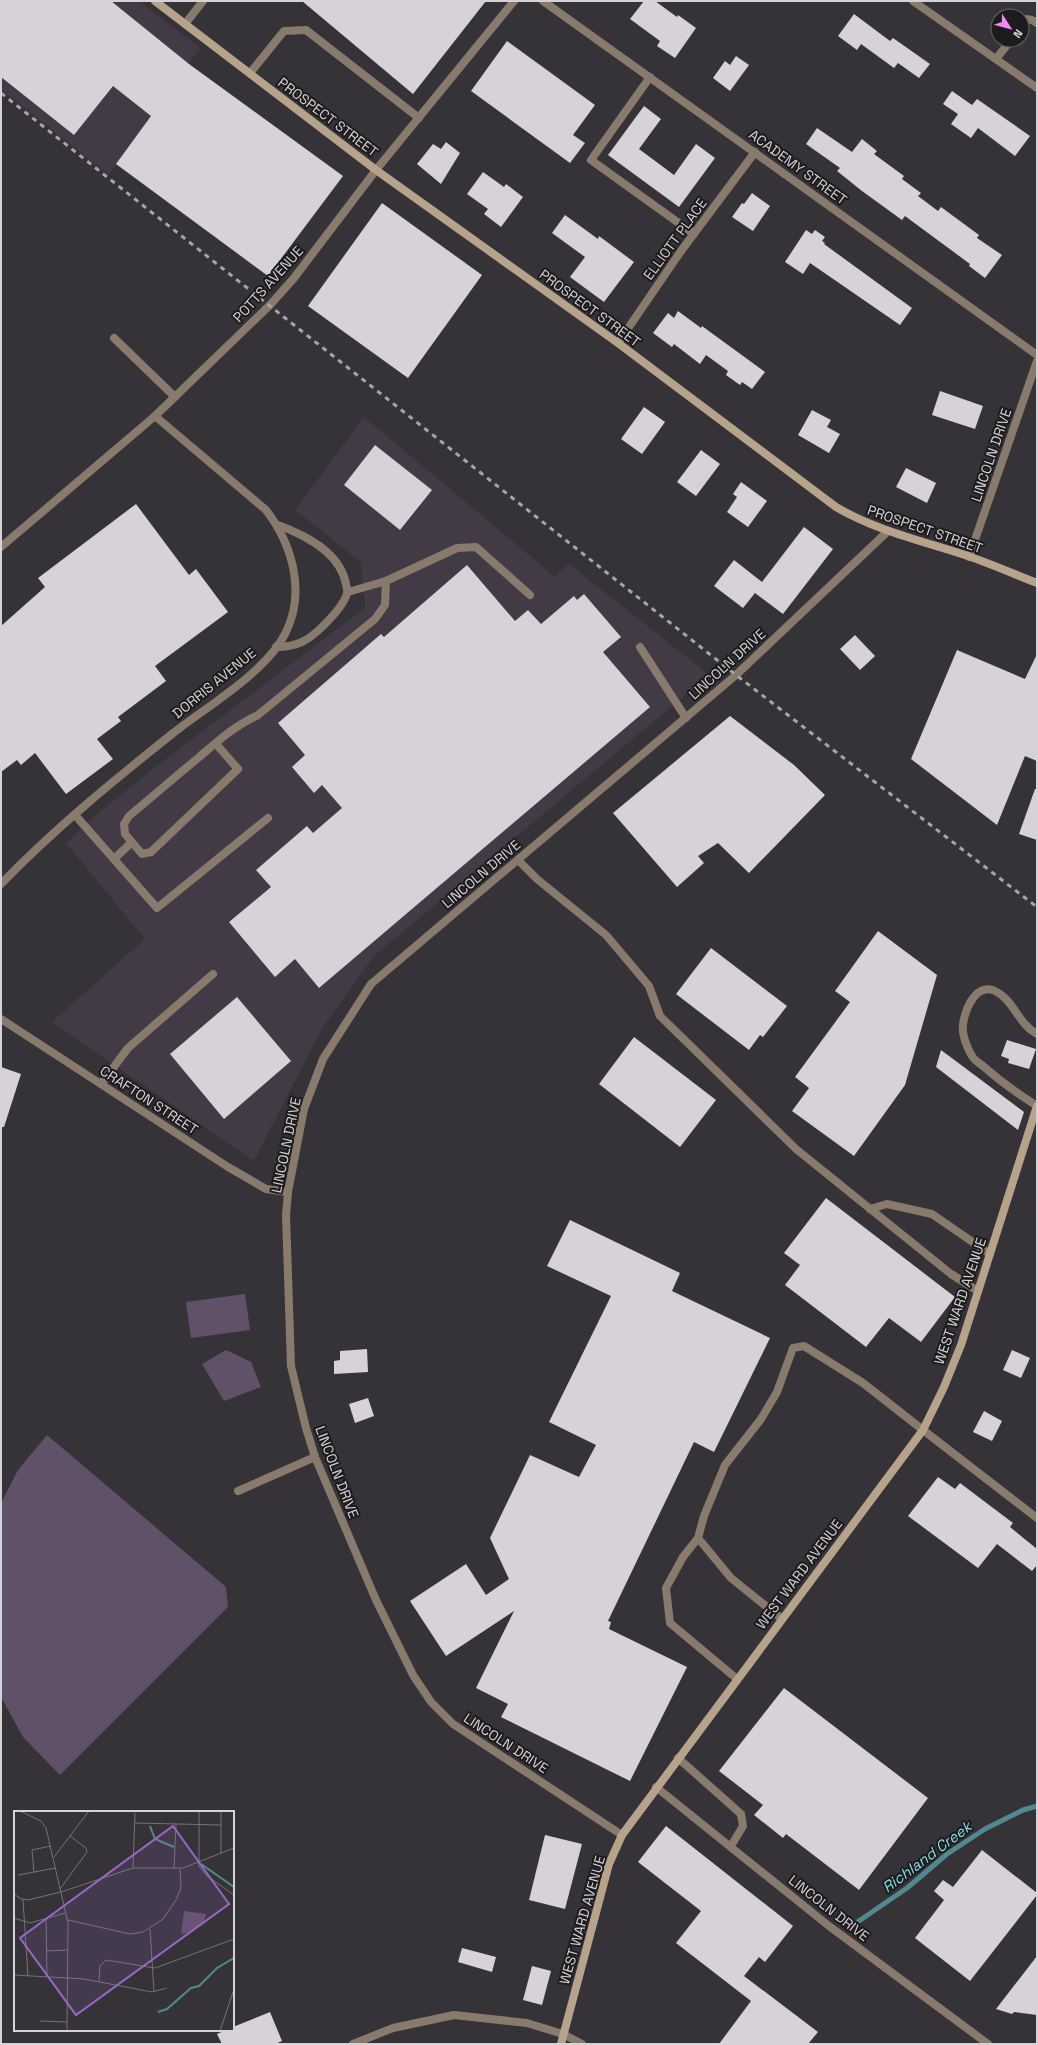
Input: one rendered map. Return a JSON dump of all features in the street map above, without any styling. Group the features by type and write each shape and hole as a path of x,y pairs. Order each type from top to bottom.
{"street":[{"name":"PROSPECT STREET","path":"155,1 376,170 618,344 836,507 858,520 887,532 969,557 1037,583"},
{"path":"185,24 203,1"},
{"name":"POTTS AVENUE","path":"1,547 155,416 270,305 294,278 376,170 514,1"},
{"name":"ACADEMY STREET","path":"543,1 1037,355"},
{"path":"913,1 1037,88"},
{"path":"250,73 284,31 306,30 419,118"},
{"path":"996,59 1005,48"},
{"path":"650,77 591,160 694,234"},
{"name":"ELLIOTT PLACE","path":"618,344 694,234 755,152"},
{"path":"114,338 175,397"},
{"name":"LINCOLN DRIVE","path":"969,557 1037,361"},
{"name":"DORRIS AVENUE","path":"1,884 53,833 172,734 255,670 276,647 286,632 291,618 296,591 295,574 289,549 278,525 266,510 155,416"},
{"path":"278,525 302,534 328,552 344,574 348,592"},
{"name":"LINCOLN DRIVE","path":"622,1835 453,1724 431,1702 413,1675 376,1600 316,1457 306,1428 291,1366 286,1216 288,1192 304,1109 323,1059 371,984 736,675 887,532"},
{"path":"276,647 292,647 315,634 339,607 348,592 386,581 457,548 476,547 530,595"},
{"path":"216,744 238,769 151,852 142,854 131,843 125,834 124,824 129,816 240,723 258,715 375,619 385,605 386,581"},
{"path":"640,647 686,718"},
{"path":"75,815 157,908 268,818"},
{"path":"114,859 131,843"},
{"path":"518,860 538,879 606,935 649,986 660,1016 796,1149 951,1274 978,1291"},
{"path":"102,1084 128,1048 213,974"},
{"path":"1037,1034 1019,1018 1012,1006 1004,997 993,990 983,990 974,996 966,1009 963,1032 972,1056 1000,1082 1037,1106"},
{"name":"CRAFTON STREET","path":"1,1019 228,1167 266,1189 288,1192"},
{"name":"WEST WARD AVENUE","path":"561,2044 609,1864 622,1835 656,1787 923,1430 962,1345 1037,1106"},
{"path":"870,1209 887,1204 932,1214 990,1254"},
{"path":"737,1679 670,1623 666,1588 683,1557 698,1538 704,1516 725,1465 765,1412 776,1392 793,1348 804,1346 864,1383 1037,1518"},
{"path":"238,1491 316,1457"},
{"path":"698,1538 731,1578 782,1619"},
{"path":"678,1758 741,1814 744,1826 730,1846"},
{"name":"LINCOLN DRIVE","path":"656,1787 829,1926 988,2044"},
{"path":"353,2044 393,2028 454,2015 527,2023 563,2034 582,2044"}],"shaded area":[{"path":"1,1 139,1 200,48 109,175 1,89"},
{"path":"364,417 555,577 569,564 709,675 374,956 321,1030 254,1161 52,1022 145,939 66,843 95,816 154,768 365,608 361,562 295,510"},
{"path":"245,1294 250,1330 191,1338 186,1302"},
{"path":"226,1350 251,1362 261,1387 224,1401 202,1364"},
{"path":"47,1435 226,1587 228,1607 60,1775 23,1737 1,1697 1,1503 18,1470"}],"building":[{"path":"1,1 111,1 189,64 343,176 268,276 116,164 151,116 113,86 74,135 1,77"},
{"path":"302,1 486,1 413,94"},
{"path":"644,1 655,1 677,17 678,15 696,28 675,58 657,46 660,41 630,19"},
{"path":"854,14 890,41 893,38 930,64 919,78 898,63 894,68 861,44 857,50 838,36"},
{"path":"507,41 595,105 573,135 585,143 570,163 471,91"},
{"path":"736,56 749,65 730,91 713,78 725,61 730,65"},
{"path":"952,91 972,105 977,99 1030,136 1015,156 978,128 971,138 951,124 958,114 943,104"},
{"path":"644,106 661,119 639,149 674,175 696,144 715,158 679,207 608,155"},
{"path":"817,128 852,152 862,139 877,151 874,154 904,176 902,179 921,193 918,196 938,211 941,207 979,235 977,238 1002,255 985,278 969,266 970,264 905,216 902,220 862,191 837,171 840,168 806,144"},
{"path":"446,142 460,153 441,184 417,164 433,144 441,149"},
{"path":"483,172 504,187 506,184 523,197 501,227 484,214 488,209 467,194"},
{"path":"752,193 770,206 753,231 732,217 742,203 744,204"},
{"path":"382,203 482,275 408,378 308,306"},
{"path":"565,215 598,239 599,236 634,262 604,302 570,277 585,257 552,233"},
{"path":"806,230 812,234 815,230 825,237 822,241 825,243 824,244 912,308 900,325 810,263 803,274 785,262"},
{"path":"678,311 701,328 702,326 765,372 752,389 742,382 740,385 726,375 728,371 706,355 700,364 674,344 672,347 653,333 668,313 674,318"},
{"path":"940,391 983,406 975,429 932,415"},
{"path":"644,407 665,422 642,454 621,439"},
{"path":"812,410 831,420 827,427 840,434 829,453 798,435"},
{"path":"375,445 432,490 400,530 344,485"},
{"path":"701,450 720,464 696,496 677,482"},
{"path":"906,468 936,483 927,503 896,487"},
{"path":"741,482 767,501 748,527 727,512 737,497 733,494"},
{"path":"136,504 189,575 196,569 228,612 155,666 166,681 118,717 121,721 97,739 113,759 66,794 35,753 21,765 17,760 1,772 1,626 45,587 38,578"},
{"path":"804,527 833,549 783,614 755,593 743,608 714,586 734,560 762,582"},
{"path":"467,565 515,621 528,610 541,624 574,596 577,600 584,594 621,637 603,652 650,707 319,988 295,959 275,977 229,922 271,887 256,870 307,826 313,833 342,808 322,785 314,793 292,767 305,755 278,723 381,634 384,637"},
{"path":"855,635 875,656 860,670 840,649"},
{"path":"957,650 1025,679 1037,654 1037,761 1025,756 997,825 911,759"},
{"path":"730,716 794,765 825,795 749,873 718,843 698,856 704,863 677,887 613,813"},
{"path":"1035,789 1037,789 1037,840 1019,834"},
{"path":"878,931 937,975 905,1085 854,1156 792,1111 809,1088 795,1077 850,1002 835,991"},
{"path":"711,948 787,1006 763,1037 760,1035 749,1050 676,994"},
{"path":"237,997 291,1061 224,1119 170,1054"},
{"path":"634,1037 716,1100 680,1147 599,1084"},
{"path":"1007,1040 1036,1049 1029,1069 1008,1063 1009,1059 1001,1056"},
{"path":"941,1050 1024,1112 1018,1130 936,1067"},
{"path":"1,1067 21,1074 4,1127 1,1127"},
{"path":"826,1198 955,1297 921,1342 889,1318 866,1347 785,1285 800,1265 784,1253"},
{"path":"570,1220 680,1273 672,1291 770,1338 714,1452 694,1442 608,1621 611,1622 609,1629 687,1667 630,1781 501,1717 508,1704 476,1688 514,1611 446,1656 410,1601 466,1564 486,1595 509,1579 490,1538 530,1455 579,1477 596,1445 549,1422 611,1296 547,1266"},
{"path":"367,1349 368,1372 334,1374 334,1361 340,1360 340,1351"},
{"path":"1012,1350 1030,1358 1021,1378 1003,1370"},
{"path":"368,1398 374,1416 355,1423 349,1404"},
{"path":"984,1411 1002,1421 992,1441 973,1432"},
{"path":"938,1477 955,1489 960,1483 1013,1523 1010,1527 1037,1549 1037,1565 1032,1571 997,1544 978,1568 908,1516"},
{"path":"784,1688 928,1798 859,1890 786,1834 783,1838 754,1815 763,1805 719,1771"},
{"path":"666,1826 793,1926 765,1962 759,1957 744,1976 818,2032 808,2044 719,2044 751,2001 676,1943 701,1911 638,1862"},
{"path":"545,1835 582,1844 565,1909 529,1900"},
{"path":"982,1850 1037,1893 1037,1895 970,1981 915,1938 944,1900 934,1891 943,1880 953,1887"},
{"path":"462,1948 496,1957 492,1972 458,1962"},
{"path":"1037,1956 1037,2015 1014,2012 1012,2014 996,2009"},
{"path":"532,1966 551,1971 542,2005 523,2000"},
{"path":"270,2012 282,2041 275,2044 222,2044 217,2034 224,2031 234,2031 234,2027"}],"waterway":[{"name":"Richland Creek","path":"856,1923 907,1888 947,1854 985,1829 1023,1810 1037,1806"}],"railway":[{"path":"1,93 736,675 1037,907"}]}
